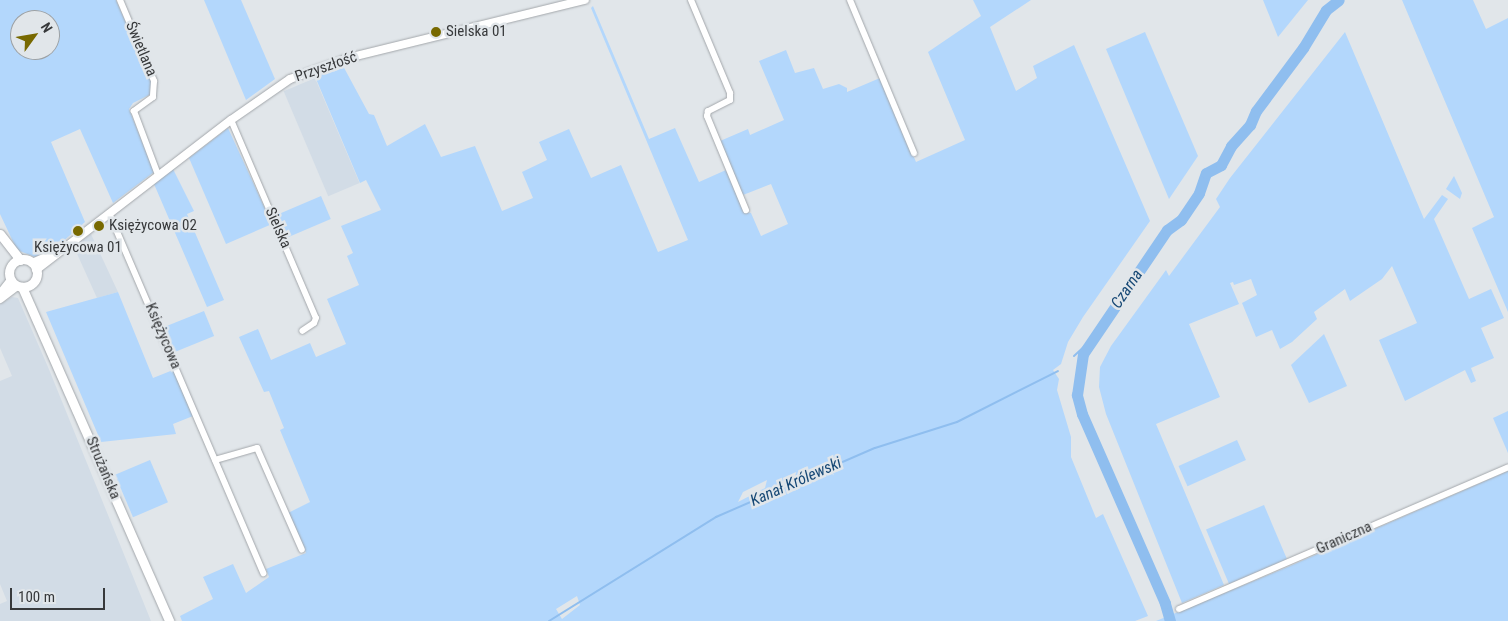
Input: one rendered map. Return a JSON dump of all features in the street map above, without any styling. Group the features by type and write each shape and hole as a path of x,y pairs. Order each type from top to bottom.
{"main road":[{"path":"0,234 16,262 16,284 31,284 34,267 16,262"},
{"name":"Strużańska","path":"16,284 36,315 169,621"},
{"name":"Strużańska","path":"31,284 36,315"}],"street":[{"name":"Świetlana","path":"120,0 155,85 153,98 134,111 158,175"},
{"name":"Przyszłość","path":"34,267 57,252 231,120 284,83 324,65 585,0"},
{"path":"691,0 730,93 730,100 708,111 707,116 746,210"},
{"path":"850,0 914,153"},
{"name":"Sielska","path":"231,120 316,318 314,323 302,331"},
{"name":"Księżycowa","path":"109,213 262,572"},
{"path":"0,294 16,284"},
{"path":"0,299 16,284"},
{"path":"215,460 257,448 302,550"},
{"name":"Graniczna","path":"1179,609 1508,467"}],"shaded area":[{"path":"0,0 116,0 152,83 151,94 133,103 129,109 154,172 113,203 80,129 51,142 85,222 60,244 35,257 17,250 0,214"},
{"path":"204,0 241,0 275,79 246,100"},
{"path":"973,0 1031,0 990,27 1016,91 1037,78 1033,66 1074,45 1150,221 1083,317 1068,342 1061,364 1053,370 1059,379 1057,390 1071,437 1071,457 1096,518 1103,514 1148,616 1135,621 182,621 180,616 213,599 203,577 233,564 246,593 269,577 266,569 306,553 288,513 310,502 280,430 284,428 269,391 264,392 239,337 258,329 271,360 310,343 316,357 346,344 327,299 359,285 347,256 353,253 341,226 381,210 366,180 360,183 314,74 342,64 369,114 374,115 387,146 425,124 441,157 475,146 502,211 533,198 522,172 547,160 539,142 569,129 591,178 621,165 658,252 688,240 591,8 593,6 649,139 675,128 699,182 726,170 744,212 751,213 761,236 788,224 771,184 743,195 720,141 748,129 750,135 784,120 759,61 786,50 795,73 814,68 823,89 839,84 847,88 847,92 880,78 916,162 965,140 928,52 981,16","holes":["767,480 765,488 738,502 743,492","577,596 580,605 562,619 556,609"]},
{"path":"1263,0 1308,0 1278,37"},
{"path":"1402,0 1473,0 1486,29 1508,18 1508,312 1472,228 1494,217"},
{"path":"1145,32 1198,156 1169,199 1106,49"},
{"path":"1345,32 1424,219 1442,195 1448,199 1434,219 1469,299 1491,289 1504,318 1481,328 1494,358 1471,368 1476,381 1471,383 1465,370 1405,401 1379,340 1417,323 1392,266 1382,279 1350,301 1345,289 1314,312 1317,319 1292,342 1280,349 1272,330 1256,337 1242,303 1257,295 1251,279 1234,285 1233,282 1230,283 1239,304 1189,324 1220,397 1156,424 1224,585 1182,603 1106,414 1099,387 1100,367 1111,346 1166,270 1169,276 1220,207 1216,199 1230,178"},
{"path":"315,78 360,183 328,196 284,91"},
{"path":"228,128 272,224 226,244 189,158"},
{"path":"173,169 194,211 187,214 224,300 207,307 154,184"},
{"path":"1454,176 1462,193 1460,199 1446,189"},
{"path":"321,196 331,219 286,238 276,215"},
{"path":"91,234 118,292 97,298 74,247"},
{"path":"118,292 153,378 173,370 193,416 173,424 176,434 101,442 46,312"},
{"path":"12,297 18,298 48,367 151,621 0,621 0,604 7,601 0,584 0,381 12,376 0,348 0,304"},
{"path":"204,311 214,336 172,353 162,328"},
{"path":"1324,334 1347,386 1309,403 1291,365"},
{"path":"1508,411 1508,453 1493,418"},
{"path":"1237,440 1246,460 1187,486 1179,466"},
{"path":"150,460 168,502 133,517 115,475"},
{"path":"1508,471 1508,621 1156,621 1290,566"},
{"path":"1264,505 1287,559 1229,584 1206,530"}],"waterway":[{"name":"Czarna","path":"1170,621 1165,603 1082,414 1077,395 1083,354 1167,230 1181,220 1199,193 1206,173 1221,165 1231,146 1250,125 1256,111 1303,48 1326,10 1339,0"},
{"name":"Kanał Królewski","path":"1074,356 1089,342"},
{"name":"Kanał Królewski","path":"549,621 716,517 875,448 957,422 1058,371"}],"place":[{"name":"Sielska 01","path":"436,32"},
{"name":"Księżycowa 02","path":"99,226"},
{"name":"Księżycowa 01","path":"78,231"}]}
